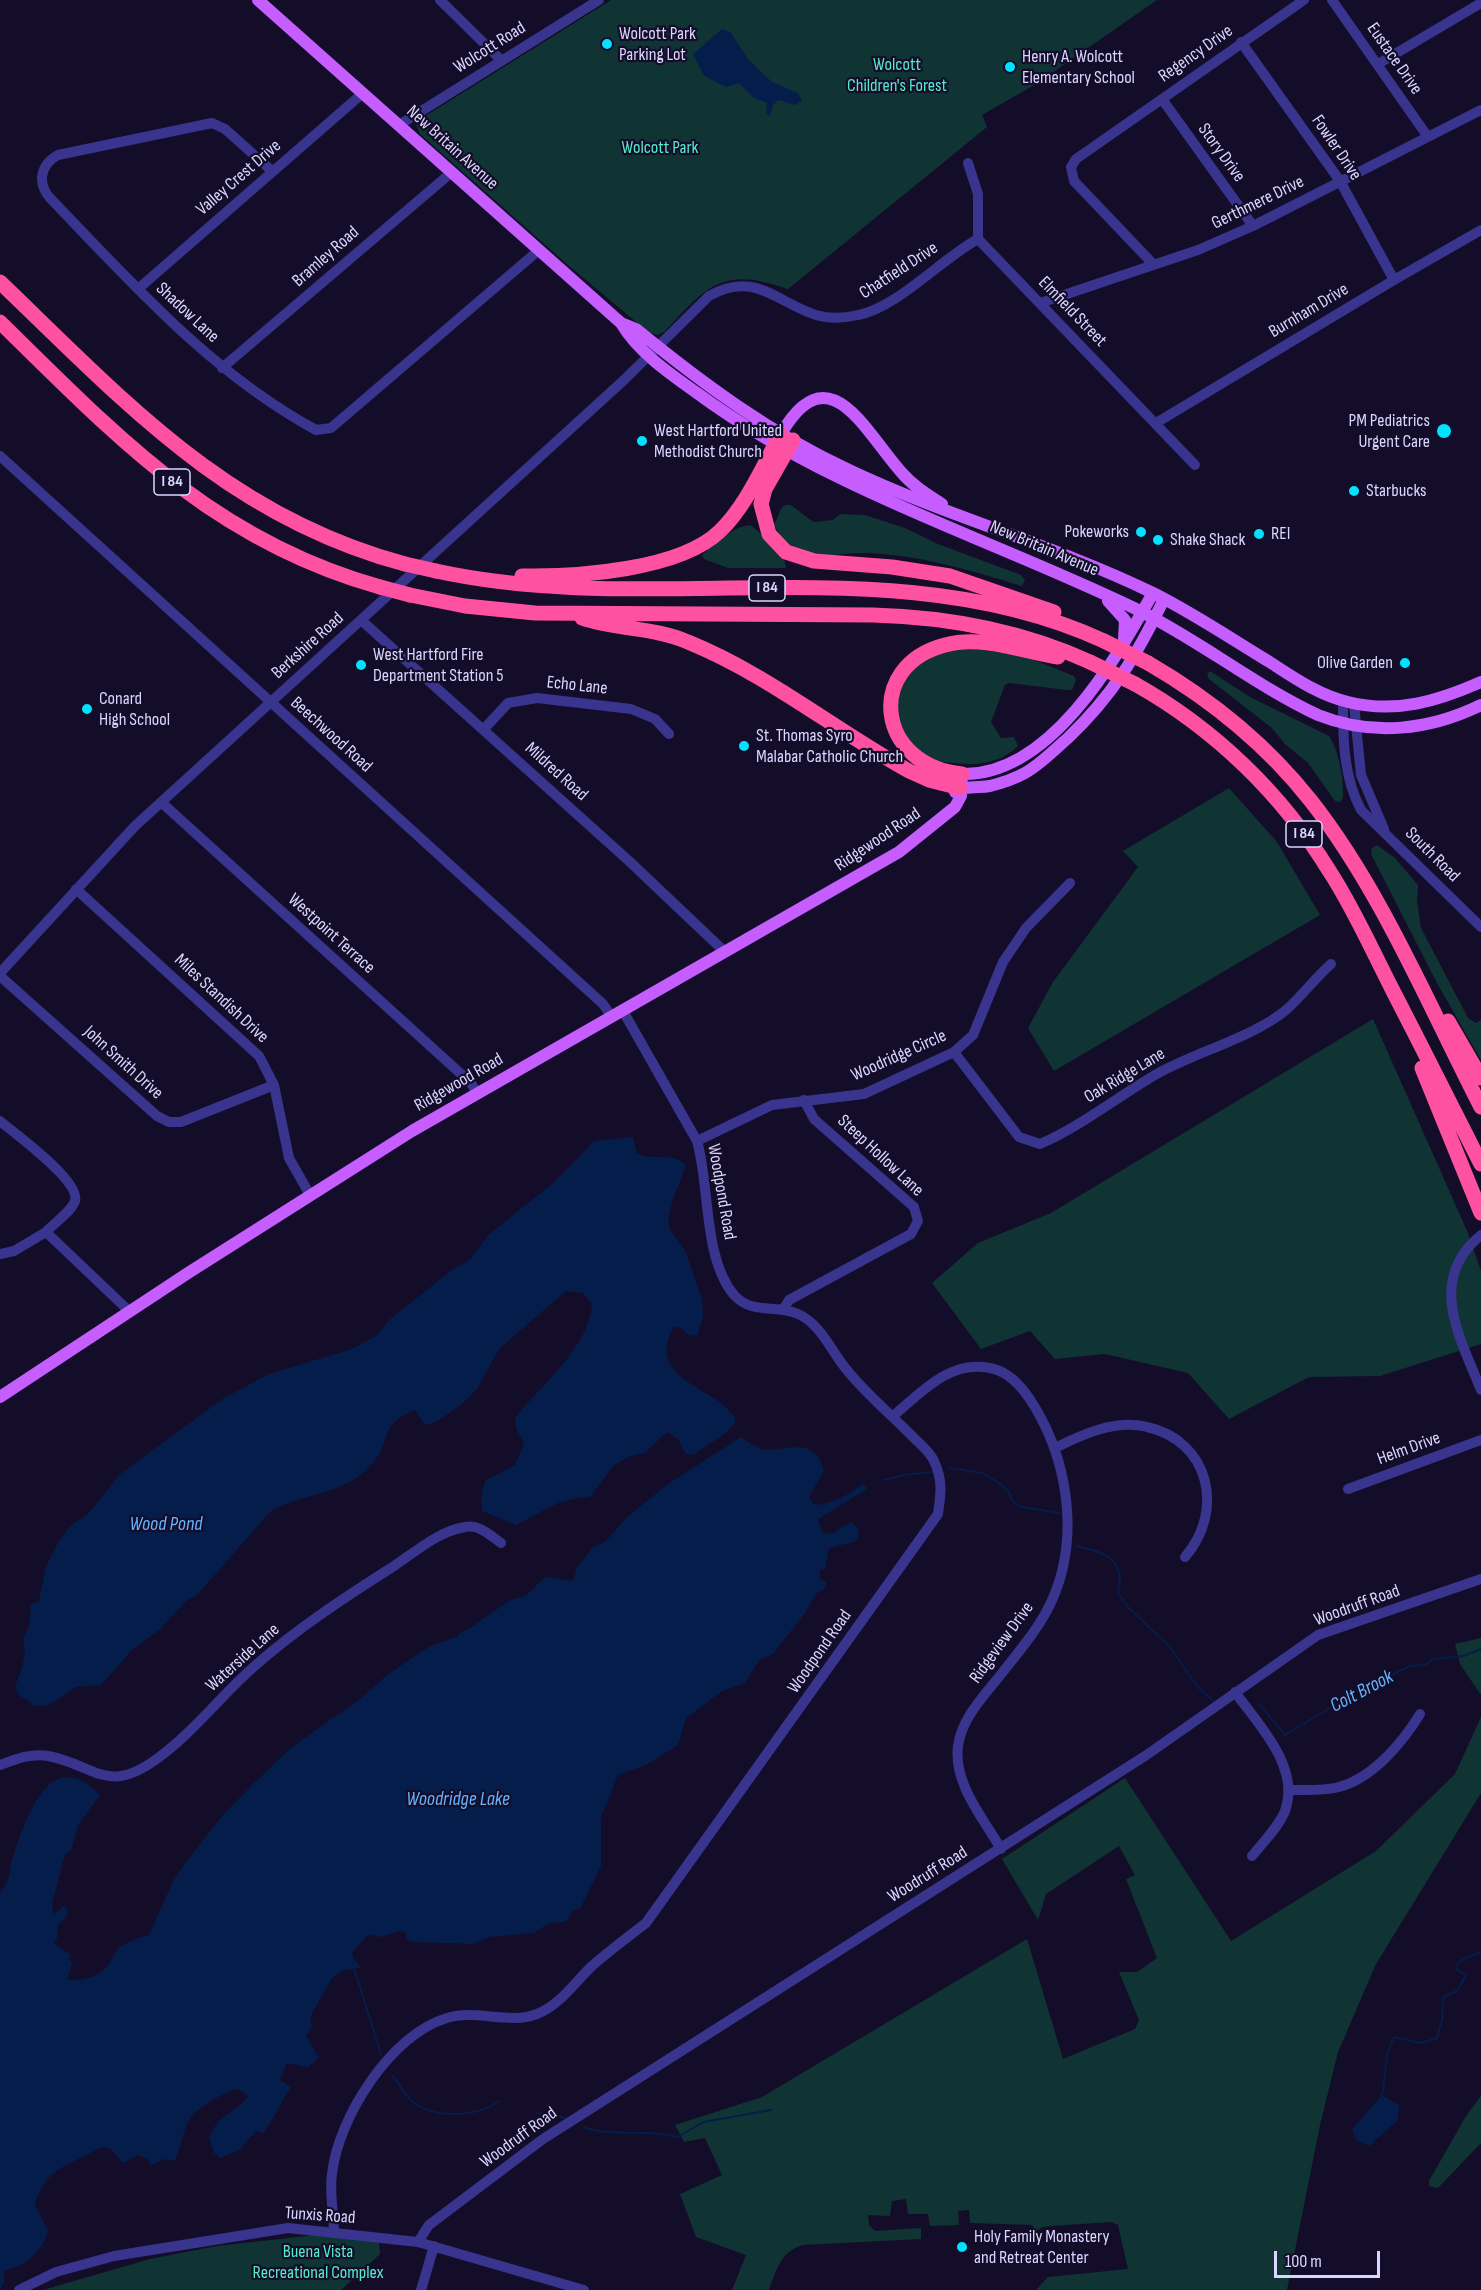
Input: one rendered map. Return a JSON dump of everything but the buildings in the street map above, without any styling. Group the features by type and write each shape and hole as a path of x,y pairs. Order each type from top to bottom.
{"highway":[{"path":"0,268 41,310 77,354"},
{"name":"I 84","path":"0,282 165,438 229,485 271,510 320,534 405,564 443,573 550,587 764,587 921,594 1013,610 1099,639 1148,663 1197,694 1231,720 1295,782 1341,843 1388,926 1481,1107"},
{"name":"I 84","path":"0,322 135,453 201,503 290,554 340,575 410,595 488,609 570,613 850,615 927,618 1003,632 1087,660 1135,684 1172,707 1220,743 1257,778 1294,820 1341,891 1481,1164"},
{"path":"443,573 562,576 623,568 682,555 705,543 726,525 784,442"},
{"path":"784,442 760,507 769,534 786,552 814,561 892,567 962,580 1064,616 1099,639"},
{"path":"570,613 604,624 659,632 699,646 769,685 909,771 929,780 961,781"},
{"path":"961,781 922,763 908,752 897,737 891,715 892,696 899,679 913,662 936,648 972,642 1087,660"},
{"path":"1388,926 1415,962 1481,1078"},
{"path":"1414,1033 1419,1060 1481,1213"}],"main road":[{"name":"New Britain Avenue","path":"258,0 621,322 629,336 654,352 710,403 784,442 861,476 960,517 1096,568 1158,596 1307,685 1349,703 1410,706 1442,698 1480,682"},
{"path":"784,442 803,404 818,398 834,399 848,408 910,481 960,517"},
{"name":"New Britain Avenue","path":"784,442 858,489 1155,618 1295,703 1323,717 1349,724 1385,729 1413,727 1443,721 1475,707"},
{"path":"1092,589 1123,616 1126,626 1121,646"},
{"path":"961,781 982,772 1003,767 1035,749 1078,705 1121,646 1142,612 1158,596"},
{"path":"961,781 986,787 1005,782 1041,762 1106,700 1129,668 1155,618 1158,596"},
{"path":"1475,707 1480,682"},
{"name":"Ridgewood Road","path":"0,1397 310,1195 477,1093 884,862 917,839 944,814 953,809 960,798 961,781"}],"street":[{"path":"440,0 501,60"},
{"name":"Wolcott Road","path":"399,125 599,0"},
{"name":"Regency Drive","path":"1154,265 1074,182 1071,167 1076,159 1304,0"},
{"name":"Eustace Drive","path":"1332,0 1428,137"},
{"path":"1377,64 1481,3"},
{"name":"Fowler Drive","path":"1241,42 1340,181 1394,280"},
{"name":"Valley Crest Drive","path":"138,289 363,93"},
{"name":"Story Drive","path":"1161,99 1253,226"},
{"name":"Gerthmere Drive","path":"1040,303 1154,265 1253,226 1481,110"},
{"name":"Shadow Lane","path":"272,171 225,129 212,123 65,153 49,161 41,180 46,194 138,289 222,368 308,425 321,431 328,430 539,250"},
{"path":"968,163 978,194 978,239"},
{"name":"Bramley Road","path":"222,368 452,172"},
{"name":"Burnham Drive","path":"1156,423 1481,230"},
{"name":"Elmfield Street","path":"978,239 1195,465"},
{"name":"Chatfield Drive","path":"654,352 701,303 726,288 744,286 761,289 817,315 836,317 860,315 881,307 978,239"},
{"name":"Berkshire Road","path":"0,974 118,842 654,352"},
{"name":"Beechwood Road","path":"0,456 603,1004 617,1014"},
{"name":"Mildred Road","path":"361,620 484,729 725,952"},
{"name":"Echo Lane","path":"484,729 508,704 537,698 631,709 655,719 669,735"},
{"name":"South Road","path":"1349,703 1346,761 1355,800 1368,818 1386,832 1481,927"},
{"name":"Westpoint Terrace","path":"161,802 471,1083 477,1093"},
{"name":"Woodridge Circle","path":"697,1141 772,1105 864,1094 954,1052 973,1035 1004,962 1026,928 1070,883"},
{"name":"Miles Standish Drive","path":"76,889 252,1048 265,1065 274,1084 289,1158 310,1195"},
{"name":"Oak Ridge Lane","path":"954,1052 1019,1137 1040,1144 1063,1134 1155,1075 1205,1050 1254,1030 1286,1011 1331,964"},
{"name":"John Smith Drive","path":"0,974 157,1116 169,1122 181,1122 274,1084"},
{"name":"Woodpond Road","path":"334,2233 331,2187 335,2154 355,2108 384,2065 419,2032 449,2017 519,2019 539,2013 560,1999 591,1967 646,1923 938,1514 943,1484 933,1458 855,1380 812,1323 798,1314 783,1310 754,1309 734,1294 716,1258 708,1217 704,1164 697,1141 617,1014"},
{"name":"Steep Hollow Lane","path":"783,1310 789,1300 911,1234 918,1221 914,1207 814,1119 804,1100"},
{"path":"0,1121 69,1180 75,1194 70,1209 46,1232 14,1251 0,1254"},
{"path":"46,1232 129,1311"},
{"path":"1481,1235 1469,1244 1459,1261 1450,1296 1455,1321 1481,1390"},
{"name":"Ridgeview Drive","path":"893,1416 944,1375 961,1367 979,1366 996,1369 1023,1391 1040,1414 1055,1448 1067,1501 1068,1533 1054,1597 1033,1634 971,1713 962,1728 958,1746 957,1765 963,1784 1001,1849"},
{"path":"1055,1448 1097,1430 1121,1425 1146,1426 1167,1433 1181,1442 1194,1456 1208,1492 1208,1511 1202,1533 1185,1557"},
{"name":"Helm Drive","path":"1348,1489 1481,1440"},
{"name":"Waterside Lane","path":"0,1765 27,1756 49,1756 98,1775 116,1776 138,1772 160,1757 257,1664 296,1633 436,1538 467,1526 479,1528 501,1543"},
{"name":"Woodruff Road","path":"418,2242 429,2225 543,2139 1145,1756 1318,1635 1481,1579"},
{"path":"1235,1692 1277,1750 1286,1772 1288,1790 1285,1810 1273,1831 1252,1856"},
{"path":"1288,1790 1339,1787 1354,1781 1407,1736 1420,1714"},
{"name":"Tunxis Road","path":"19,2290 68,2267 148,2250 288,2228 418,2242 584,2290"},
{"path":"421,2290 434,2246"}],"green space":[{"name":"Wolcott Park","path":"611,0 1157,0 1036,84 982,115 987,127 788,289 747,279 718,284 693,302 664,332 657,335 648,332 568,265 420,134 416,125 419,120"},
{"path":"791,505 813,522 833,520 840,514 865,515 905,528 938,544 1021,575 1025,580 1022,586 946,565 888,554 816,555 799,551 785,540 774,525 782,507"},
{"path":"750,525 784,559 786,568 728,568 704,559 702,555 724,537 736,529"},
{"path":"975,649 1024,656 1074,676 1076,680 1072,690 1009,683 1005,685 991,722 1001,738 1014,737 1018,746 1002,757 976,764 946,762 929,758 912,744 902,729 897,703 900,691 913,670 931,656"},
{"path":"1210,671 1250,697 1329,736 1336,749 1342,774 1343,798 1340,802 1335,801 1308,763 1285,744 1272,728 1209,679 1207,674"},
{"path":"1229,788 1277,842 1320,915 1054,1071 1028,1028 1053,982 1138,867 1123,851"},
{"path":"1377,845 1395,858 1418,885 1417,901 1421,928 1468,1018 1476,1023 1481,1020 1481,1060 1438,985 1372,856 1371,849"},
{"path":"1373,1019 1468,1233 1481,1271 1481,1344 1380,1376 1309,1377 1229,1419 1188,1373 1105,1354 1055,1359 1030,1331 981,1349 932,1283 978,1243 1051,1213"},
{"path":"1481,1638 1481,1695 1460,1664 1455,1644"},
{"path":"1481,1717 1481,1793 1376,1964 1338,2052 1320,2125 1287,2290 1036,2290 1048,2277 1128,2269 1118,2225 1111,2222 1052,2226 1043,2227 1034,2232 1033,2225 970,2223 969,2210 958,2211 959,2225 930,2226 928,2214 908,2214 906,2199 892,2201 890,2216 868,2215 869,2225 875,2231 921,2228 921,2239 803,2245 789,2252 780,2262 769,2290 732,2290 746,2255 696,2237 680,2194 722,2175 705,2138 684,2142 675,2125 762,2097 1027,1939 1063,2059 1135,2029 1139,2020 1119,1972 1137,1972 1157,1958 1126,1879 1135,1875 1119,1846 1046,1894 1038,1920 1002,1859 1125,1778 1231,1941 1376,1851 1455,1774"},
{"path":"1481,2096 1481,2143 1438,2188 1429,2186 1429,2181 1466,2116"},
{"name":"Buena Vista Recreational Complex","path":"324,2234 379,2240 380,2254 341,2290 43,2290 150,2259 217,2246"}],"water":[{"path":"722,29 730,32 749,60 772,82 798,93 802,100 795,105 778,100 773,105 770,116 766,114 767,103 754,98 739,83 726,87 704,76 693,54"},
{"name":"Wood Pond","path":"633,1137 637,1154 674,1158 686,1165 672,1202 668,1221 671,1231 685,1250 702,1299 703,1318 697,1336 689,1335 680,1327 673,1328 667,1353 670,1363 684,1379 717,1400 735,1417 735,1423 727,1432 693,1455 686,1454 678,1439 667,1432 645,1453 630,1456 613,1466 590,1497 567,1500 551,1506 516,1525 482,1511 481,1500 485,1481 515,1465 524,1444 516,1428 515,1418 562,1366 589,1321 592,1304 583,1293 566,1291 499,1349 477,1389 462,1404 436,1422 425,1425 415,1410 403,1416 390,1428 378,1457 360,1475 348,1483 271,1511 198,1594 186,1601 159,1630 132,1650 101,1685 76,1687 49,1705 35,1706 19,1695 15,1686 22,1668 25,1650 23,1640 29,1626 31,1604 39,1601 46,1566 70,1526 88,1514 120,1474 224,1398 269,1374 352,1349 376,1336 389,1320 452,1270 471,1259 488,1235 552,1184 594,1141"},
{"name":"Woodridge Lake","path":"741,1437 762,1449 797,1447 813,1452 820,1459 824,1471 809,1497 814,1505 840,1499 862,1484 867,1486 867,1489 818,1519 823,1534 833,1533 851,1522 858,1528 859,1537 854,1542 829,1548 825,1570 820,1570 820,1579 827,1582 825,1588 816,1594 805,1613 773,1654 760,1659 745,1683 722,1691 686,1718 678,1745 646,1765 618,1775 601,1817 601,1866 580,1909 574,1910 565,1922 549,1923 534,1933 490,1937 473,1944 411,1942 407,1939 405,1932 398,1931 382,1937 368,1935 352,1953 361,1968 343,1970 332,1978 310,2017 312,2027 306,2036 319,2058 308,2067 287,2063 280,2080 291,2087 263,2133 256,2131 239,2150 220,2158 214,2153 209,2137 214,2128 248,2096 238,2089 209,2102 196,2112 187,2124 175,2161 165,2159 151,2165 147,2158 138,2155 123,2163 111,2149 101,2147 61,2168 46,2182 35,2204 48,2231 46,2238 32,2257 18,2266 4,2270 4,2283 0,2290 0,1892 8,1879 14,1853 27,1819 48,1785 58,1779 68,1777 86,1783 100,1795 78,1825 71,1851 65,1854 52,1904 54,1914 64,1906 68,1911 67,1916 58,1925 57,1940 53,1943 71,1955 69,1958 72,1964 67,1979 84,1979 106,1968 119,1948 149,1935 173,1881 186,1862 222,1816 292,1747 430,1646 457,1637 461,1632 510,1600 526,1596 545,1577 573,1581 577,1568 593,1547 605,1542 626,1518 668,1484"},
{"path":"1382,2095 1399,2105 1398,2120 1369,2146 1356,2140 1352,2129"}],"waterway":[{"name":"Colt Brook","path":"949,1468 982,1473 999,1483 1008,1491 1013,1502 1022,1507 1059,1513"},
{"name":"Colt Brook","path":"884,1480 931,1472"},
{"name":"Colt Brook","path":"1076,1546 1104,1554 1116,1565 1120,1581 1118,1593 1128,1607 1171,1648 1196,1685 1213,1701"},
{"name":"Colt Brook","path":"1260,1705 1285,1735 1358,1691 1410,1666 1426,1665 1433,1659 1464,1656 1481,1649"},
{"path":"1382,2095 1387,2057 1395,2037 1420,2043 1437,2038 1442,2020 1443,1997 1457,1991 1466,1975 1457,1970 1456,1966 1460,1961 1481,1952"},
{"path":"354,1968 381,2054"},
{"path":"393,2076 413,2102 433,2111 468,2113 499,2101"},
{"path":"584,2127 606,2132 653,2133 678,2137 703,2122 771,2110"},
{"path":"537,2113 547,2114"},
{"path":"557,2116 565,2118"}],"place":[{"name":"Wolcott Park Parking Lot","path":"607,44"},
{"name":"Henry A. Wolcott Elementary School","path":"1010,67"},
{"name":"PM Pediatrics Urgent Care","path":"1444,431"},
{"name":"West Hartford United Methodist Church","path":"642,441"},
{"name":"Starbucks","path":"1354,491"},
{"name":"Pokeworks","path":"1141,532"},
{"name":"REI","path":"1259,534"},
{"name":"Shake Shack","path":"1158,540"},
{"name":"Olive Garden","path":"1405,663"},
{"name":"West Hartford Fire Department Station 5","path":"361,665"},
{"name":"Conard High School","path":"87,709"},
{"name":"St. Thomas Syro Malabar Catholic Church","path":"744,746"},
{"name":"Holy Family Monastery and Retreat Center","path":"962,2247"}],"park label":[{"name":"Wolcott Children's Forest","path":"897,76"}]}
